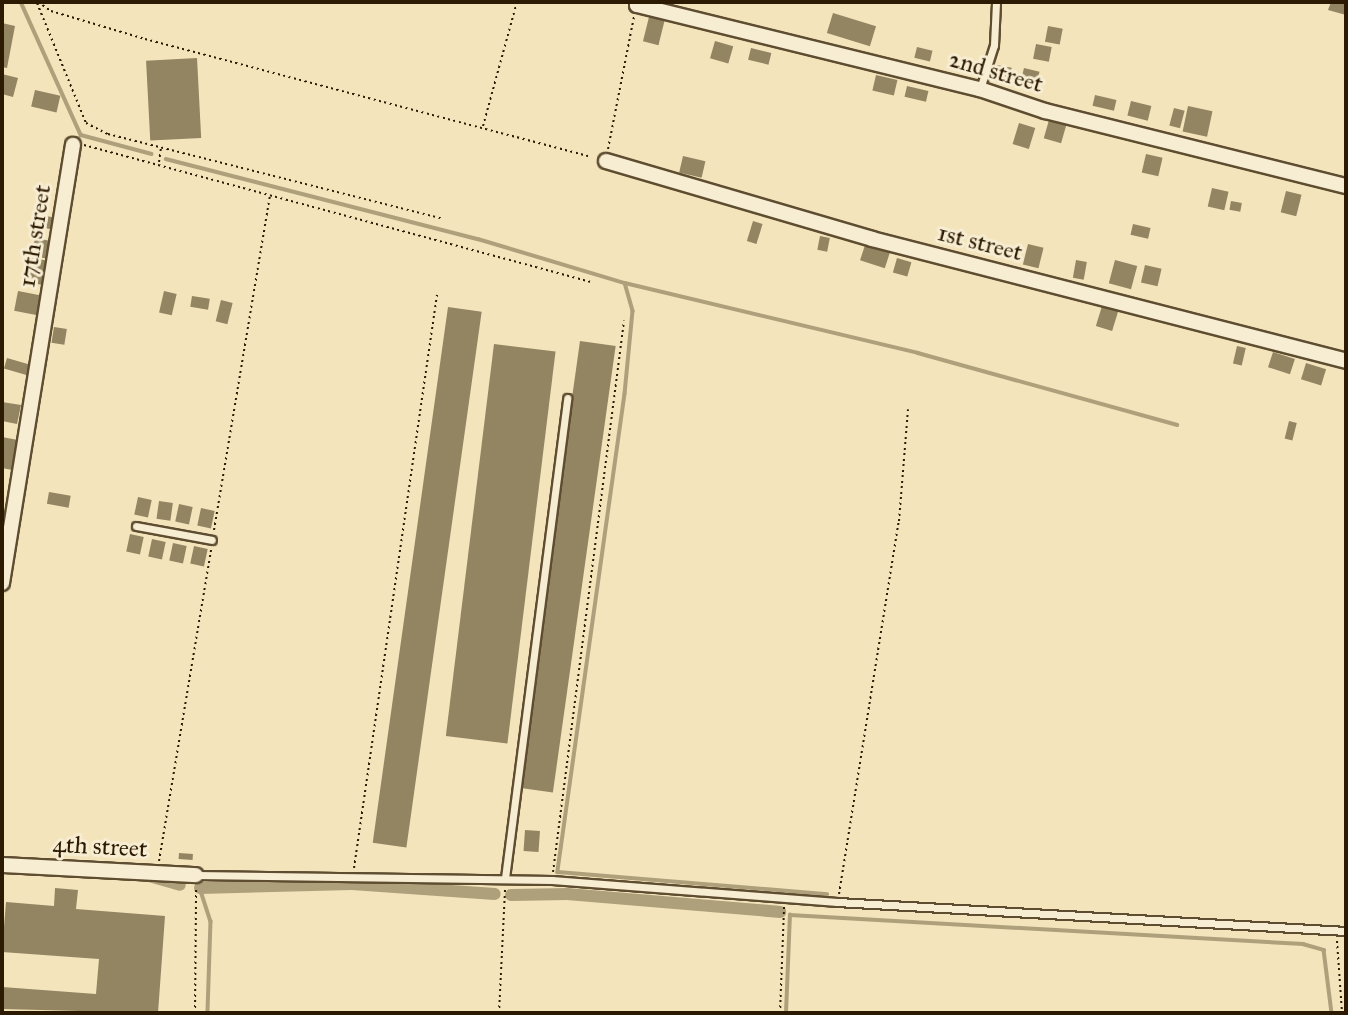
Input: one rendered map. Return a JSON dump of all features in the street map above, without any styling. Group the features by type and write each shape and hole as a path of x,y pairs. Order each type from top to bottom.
{"street":[{"name":"2nd street","path":"637,4 980,89 1045,111 1346,186"},
{"name":"17th street","path":"2,583 73,145"},
{"name":"1st street","path":"606,161 872,239 1346,361"},
{"name":"4th street","path":"2,864 196,874"}],"lane":[{"path":"980,89 994,45 996,2"},
{"path":"505,878 567,398"},
{"path":"136,526 212,540"},
{"path":"196,874 552,880 837,902 1337,933 1346,931"}],"path":[{"path":"37,2 51,11 145,39 606,161 637,4"},
{"path":"37,2 86,123 108,134 443,219"},
{"path":"483,127 517,2"},
{"path":"73,145 159,163 591,282"},
{"path":"159,163 161,148"},
{"path":"352,876 437,295"},
{"path":"552,880 624,321"},
{"path":"837,902 899,521 908,409"},
{"path":"195,1013 196,874"},
{"path":"499,1013 505,878"},
{"path":"780,1013 785,896"},
{"path":"1337,933 1342,1013"}],"building":[{"path":"1331,2 1346,2 1346,15 1328,10"},
{"path":"833,13 876,26 870,46 827,33"},
{"path":"649,17 665,21 658,45 643,41"},
{"path":"2,23 15,26 7,68 2,67"},
{"path":"1048,26 1063,29 1060,45 1045,42"},
{"path":"715,41 733,46 728,64 710,58"},
{"path":"1036,44 1052,47 1049,62 1033,59"},
{"path":"917,47 933,51 930,62 914,58"},
{"path":"751,48 771,53 768,65 748,60"},
{"path":"197,58 201,138 150,141 146,61"},
{"path":"997,65 1012,68 1009,84 994,81"},
{"path":"1024,68 1040,72 1036,86 1020,83"},
{"path":"2,74 18,78 13,97 2,94"},
{"path":"876,75 897,80 894,96 872,91"},
{"path":"907,86 928,91 926,102 905,97"},
{"path":"35,90 60,96 57,112 31,107"},
{"path":"1095,95 1116,100 1114,111 1093,106"},
{"path":"1131,101 1151,106 1148,121 1127,116"},
{"path":"1188,106 1212,111 1207,137 1183,131"},
{"path":"1174,108 1185,111 1180,128 1169,125"},
{"path":"1049,120 1066,125 1061,143 1044,138"},
{"path":"1019,123 1035,128 1029,149 1013,144"},
{"path":"1146,154 1163,158 1158,176 1142,173"},
{"path":"683,156 705,161 702,178 679,173"},
{"path":"1212,188 1229,192 1224,210 1208,207"},
{"path":"1286,191 1302,195 1296,216 1281,212"},
{"path":"1231,201 1242,203 1240,212 1229,210"},
{"path":"47,216 56,218 53,230 44,228"},
{"path":"753,221 763,224 756,244 747,241"},
{"path":"1133,224 1151,228 1148,239 1131,235"},
{"path":"820,236 830,238 827,252 817,250"},
{"path":"35,238 50,241 46,259 32,256"},
{"path":"1028,244 1044,248 1038,268 1023,264"},
{"path":"865,245 890,253 885,268 860,260"},
{"path":"26,257 46,260 42,285 22,282"},
{"path":"897,258 911,262 907,277 893,272"},
{"path":"1076,260 1087,262 1084,280 1073,278"},
{"path":"1115,260 1137,266 1131,289 1109,283"},
{"path":"1145,265 1162,269 1158,286 1141,283"},
{"path":"18,291 43,296 39,315 14,311"},
{"path":"164,291 177,294 172,315 159,312"},
{"path":"192,296 210,299 208,310 190,307"},
{"path":"221,300 233,303 227,324 216,321"},
{"path":"1102,306 1118,311 1112,331 1096,326"},
{"path":"448,307 482,312 406,847 373,843"},
{"path":"54,327 67,329 64,345 51,343"},
{"path":"580,341 616,346 553,793 517,788"},
{"path":"494,344 556,352 507,744 446,736"},
{"path":"1237,346 1246,348 1242,366 1233,364"},
{"path":"1273,352 1295,359 1290,374 1268,367"},
{"path":"7,358 32,365 29,376 4,369"},
{"path":"1306,363 1326,369 1321,385 1301,379"},
{"path":"2,402 21,405 17,424 2,421"},
{"path":"1289,421 1297,423 1292,440 1285,438"},
{"path":"2,437 18,440 12,470 2,468"},
{"path":"49,492 71,496 69,508 47,504"},
{"path":"138,497 152,500 148,518 134,515"},
{"path":"159,501 173,503 170,521 156,519"},
{"path":"179,504 193,507 189,525 175,522"},
{"path":"201,508 215,511 211,529 197,526"},
{"path":"130,534 144,537 140,555 126,552"},
{"path":"152,539 166,542 162,560 148,557"},
{"path":"173,543 187,546 183,564 169,561"},
{"path":"194,546 208,549 204,567 190,564"},
{"path":"525,830 540,831 538,852 524,851"},
{"path":"179,853 193,854 193,860 179,859"},
{"path":"55,888 78,890 76,909 165,916 158,1013 2,1009 2,987 96,994 99,959 2,952 6,902 54,906"}],"waterway":[{"path":"21,2 81,135 152,154"},
{"path":"166,159 478,239 625,283 918,353 1177,425"},
{"path":"625,283 633,311 625,394 558,872 827,894"},
{"path":"149,876 180,885"},
{"path":"200,888 352,884 495,894"},
{"path":"200,888 211,921 208,1013"},
{"path":"511,895 567,894 780,912"},
{"path":"786,1013 790,915 1303,944 1324,950 1332,1013"}]}
